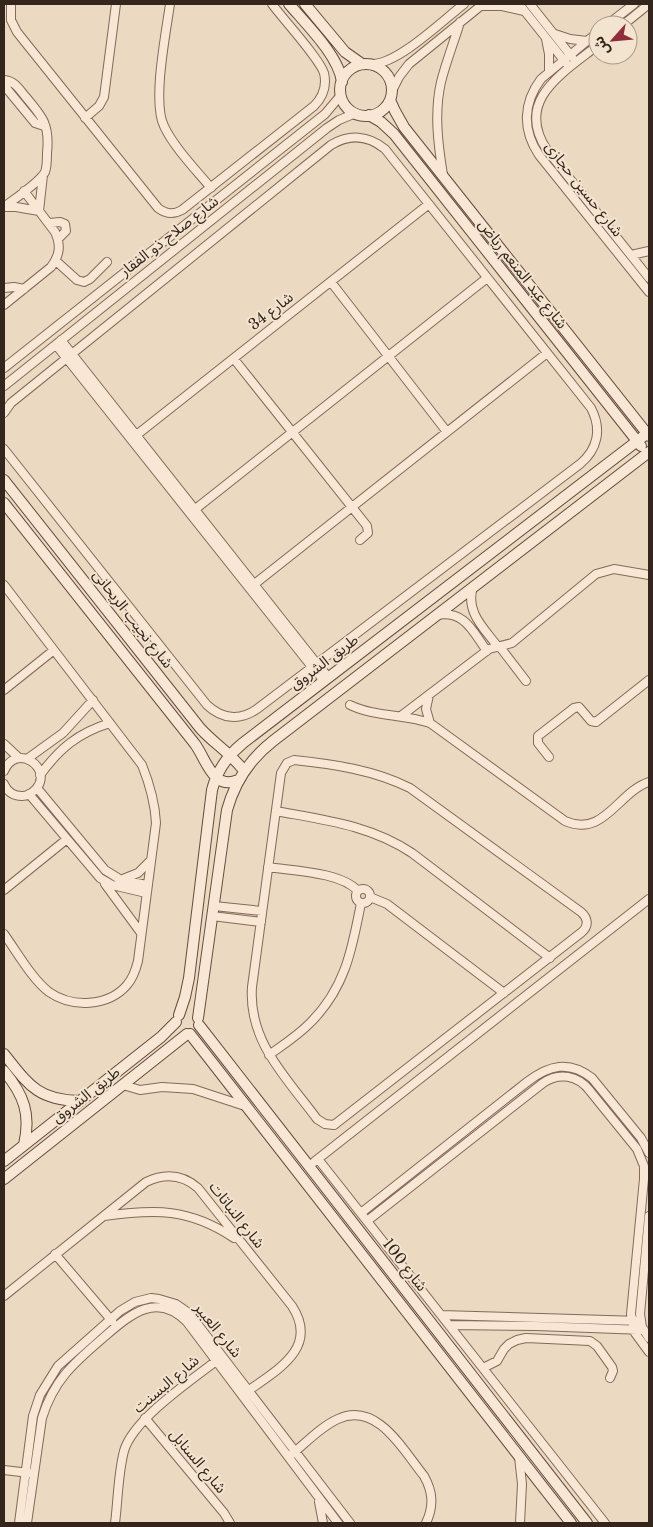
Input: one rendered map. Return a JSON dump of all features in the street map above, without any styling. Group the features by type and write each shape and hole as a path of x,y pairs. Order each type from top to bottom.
{"street":[{"path":"11,4 11,20 17,32 158,208 162,212 167,213 178,213 211,188 314,106 323,94 325,79 320,65 272,4"},
{"path":"86,118 99,106 104,97 116,4"},
{"path":"170,4 158,101 160,118 168,134 211,188"},
{"path":"289,4 336,64 342,82"},
{"path":"305,4 348,55 367,64 378,66 387,74 392,85 391,95"},
{"path":"464,4 397,65 391,95 380,112 369,115 356,113 347,106 341,95 342,82 351,68 367,64 397,65 415,58 481,5 530,6"},
{"path":"519,4 530,6 576,62"},
{"path":"620,15 634,4"},
{"path":"635,15 649,4"},
{"path":"530,6 545,37 570,68"},
{"path":"443,177 437,138 437,107 441,82 460,22"},
{"path":"553,33 570,39 587,41"},
{"path":"545,37 549,54 549,72"},
{"name":"شارع حسين حجازى","path":"587,41 549,72 535,87 527,106 527,127 533,147 649,291"},
{"name":"شارع حسين حجازى","path":"588,53 548,86 542,94 536,113 538,132 548,150 649,278"},
{"path":"336,64 344,60 348,55"},
{"path":"4,80 15,84 43,117 44,126 49,137 39,211"},
{"path":"4,80 7,89 29,116 37,125 44,126"},
{"name":"شارع صلاح ذو الفقار","path":"4,369 330,109 341,95"},
{"name":"شارع عبد المنعم رياض","path":"391,95 397,115 443,177 649,434"},
{"path":"21,106 29,101"},
{"path":"330,109 339,120"},
{"path":"29,116 37,110"},
{"name":"شارع صلاح ذو الفقار","path":"4,386 339,120 356,113"},
{"name":"شارع عبد المنعم رياض","path":"369,115 394,134 648,454"},
{"path":"385,126 388,120 397,115"},
{"path":"4,412 11,403 331,146 342,139 362,138 380,145 429,204 591,408 597,423 597,438 591,453 580,464 246,715 228,717 211,710 4,450"},
{"path":"4,207 43,175"},
{"path":"4,305 51,267 56,260 59,250 58,239 24,191"},
{"name":"شارع 34","path":"134,437 429,204"},
{"path":"4,207 39,211"},
{"path":"48,223 60,222 65,224 66,231 58,239"},
{"path":"631,255 649,251"},
{"path":"56,260 77,280 84,282 90,279 107,262"},
{"path":"193,512 487,278"},
{"path":"331,282 447,432"},
{"path":"518,292 528,284"},
{"path":"4,288 24,289"},
{"path":"101,292 109,302"},
{"path":"58,342 315,665 324,672 326,679 337,692"},
{"path":"252,586 547,353"},
{"path":"234,358 353,507 369,530 368,534 360,540"},
{"path":"4,369 12,379"},
{"name":"طريق الشروق","path":"4,1160 161,1037 177,1018 188,981 210,803 215,778 229,756 326,679 637,441 649,434"},
{"name":"طريق الشروق","path":"198,1022 227,810 241,776 263,749 648,454"},
{"name":"شارع نجيب الريحانى","path":"4,480 190,714 211,739 229,756 241,776"},
{"name":"شارع نجيب الريحانى","path":"4,503 200,750 215,778"},
{"path":"400,716 487,651 512,643 596,574 614,569 649,575"},
{"path":"4,584 142,766 150,784 155,803 156,823 138,961 128,984 118,993 107,999 92,1003 77,1003 62,999 49,992 38,981 4,934"},
{"path":"473,587 471,598 474,613 526,681"},
{"path":"437,615 453,614 463,619 487,651"},
{"path":"114,642 124,632"},
{"path":"4,690 54,650"},
{"path":"548,757 538,743 538,736 574,708 580,708 591,721 596,722 649,680"},
{"path":"429,695 426,709 430,722"},
{"path":"4,766 14,759 23,759 64,733 93,700"},
{"path":"350,705 364,710 430,722 570,823 588,824 598,820 641,786 649,782"},
{"path":"179,724 190,714"},
{"path":"4,784 8,795 29,794 37,788 40,775 63,748 93,728 110,723"},
{"path":"4,744 23,759 36,765 40,775"},
{"path":"294,760 354,769 392,780 410,788 584,914 587,924 585,930 550,958 334,1125 325,1124 318,1119 270,1055 257,1031 252,1004 252,987 268,867 282,769 286,763 294,760"},
{"path":"215,778 226,782 241,776"},
{"path":"37,788 105,870 121,880 147,885"},
{"path":"29,794 100,878 141,933"},
{"path":"276,811 349,824 372,831 393,841 412,853 550,958"},
{"path":"4,890 68,839"},
{"path":"121,880 138,873 151,860"},
{"path":"268,867 338,878 352,884 358,891 357,898 361,902 367,902 370,897"},
{"path":"100,878 112,885 146,894"},
{"path":"358,891 362,889 367,891 370,897 387,904 504,993"},
{"path":"309,1167 649,899"},
{"path":"270,1055 309,1024 332,996 348,963 361,902"},
{"path":"213,911 262,912"},
{"path":"213,911 261,922"},
{"path":"189,1011 198,1022 195,1031 188,1034 180,1032 177,1018 189,1011"},
{"name":"شارع 100","path":"198,1022 587,1523"},
{"name":"طريق الشروق","path":"4,1179 188,1034"},
{"name":"شارع 100","path":"188,1034 569,1522"},
{"path":"4,1054 10,1073 22,1096 25,1108 27,1126 24,1145"},
{"path":"361,1214 538,1074 549,1069 566,1067 582,1072 592,1078 641,1138 649,1153"},
{"path":"10,1073 46,1096 62,1101 79,1101"},
{"path":"367,1221 547,1080 556,1077 570,1077 580,1081 637,1148 644,1166 631,1321 634,1330 649,1352"},
{"path":"123,1085 140,1090 162,1087 193,1089 245,1106"},
{"path":"451,1143 457,1150"},
{"path":"318,1159 605,1523"},
{"name":"شارع النباتات","path":"4,1296 146,1182 161,1176 177,1176 198,1188 292,1306 300,1324 299,1344 289,1360 245,1394"},
{"path":"103,1216 142,1211 176,1213 209,1223 240,1242"},
{"path":"649,1216 640,1321 649,1338"},
{"path":"55,1254 117,1326"},
{"name":"شارع العبير","path":"27,1523 33,1416 46,1384 66,1358 111,1319 134,1302 151,1298 168,1300 189,1313 219,1359 291,1455 350,1523"},
{"name":"شارع العبير","path":"19,1523 46,1406 57,1384 72,1364 117,1326 131,1315 143,1309 157,1307 170,1310 187,1322 219,1359"},
{"path":"441,1315 573,1328 644,1330"},
{"path":"449,1325 640,1321"},
{"path":"537,1323 537,1338"},
{"path":"572,1339 573,1328"},
{"path":"483,1368 497,1361 504,1349 513,1342 522,1339 588,1340 595,1344 612,1368 613,1371 610,1378"},
{"name":"شارع البسنت","path":"115,1523 125,1450 129,1438 144,1418 219,1359"},
{"path":"291,1455 337,1419 355,1415 373,1419 387,1429 429,1484 432,1504 426,1523"},
{"name":"شارع السنابل","path":"144,1418 224,1513 230,1523"},
{"name":"شارع العبير","path":"291,1455 318,1498 338,1523"},
{"path":"519,1456 522,1484 520,1523"},
{"path":"4,1470 29,1473"},
{"path":"543,1488 553,1480"},
{"path":"318,1498 323,1523"}]}
